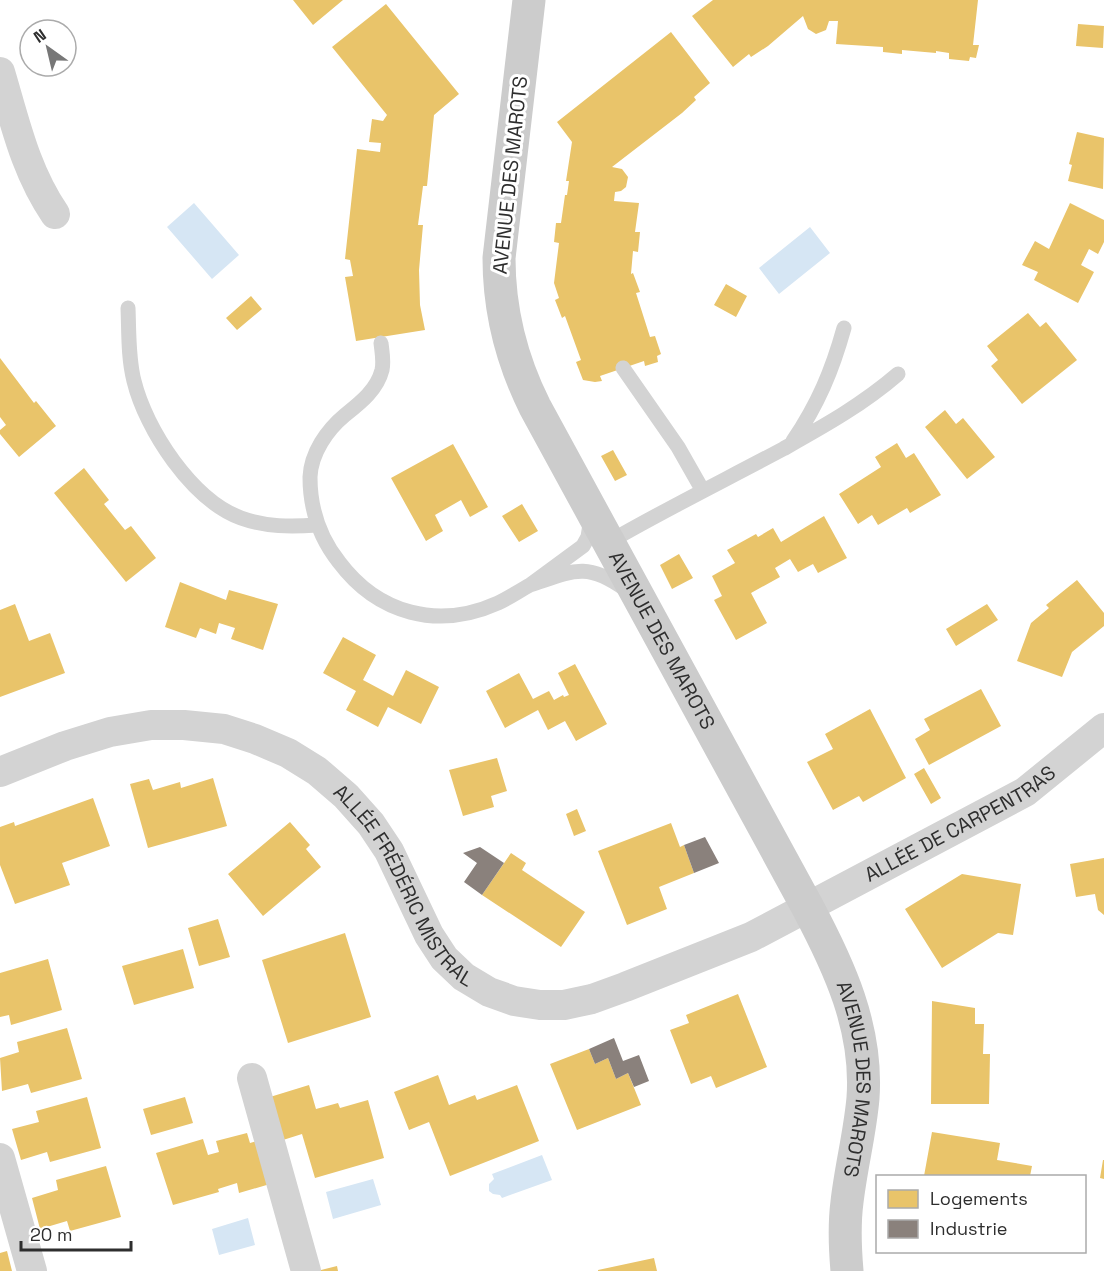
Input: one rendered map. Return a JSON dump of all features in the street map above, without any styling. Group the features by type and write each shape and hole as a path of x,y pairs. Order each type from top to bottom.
{"street":[{"name":"AVENUE DES MAROTS","path":"529,0 500,236 499,277 508,337 520,375 807,906 840,971 852,1004 860,1035 863,1096 847,1203 845,1229 847,1271"},
{"path":"0,72 27,165 55,214"},
{"name":"ALLÉE FRÉDÉRIC MISTRAL","path":"0,772 110,732 151,725 184,724 224,729 288,753 317,771 346,796 370,824 389,851 429,935 444,958 464,977 489,992 514,1001 540,1005 564,1005 592,999 751,937 807,906"},
{"name":"ALLÉE DE CARPENTRAS","path":"807,906 1025,792 1104,728"},
{"path":"252,1078 306,1271"},
{"path":"0,1158 32,1271"}],"lane":[{"path":"128,308 129,347 133,379 139,399 157,436 190,480 213,503 241,518 270,526 317,525"},
{"path":"792,444 815,408 829,377 844,328"},
{"path":"381,343 382,371 376,383 358,405 334,425 325,436 312,462 310,477 312,504 317,525 329,549 367,593 391,607 436,615 476,610 498,603 530,585 584,546 591,526 591,510"},
{"path":"623,368 678,447 703,491"},
{"path":"609,542 662,511 856,408 898,374"},
{"path":"530,585 577,570 589,570 611,579 643,605"}],"water":[{"path":"194,203 239,255 212,279 167,227"},
{"path":"810,227 830,253 779,294 759,268"},
{"path":"542,1155 552,1180 502,1198 489,1191 489,1184 494,1179 492,1174"},
{"path":"373,1179 381,1205 333,1219 326,1192"},
{"path":"248,1218 255,1245 219,1255 212,1229"}],"building: Logements":[{"path":"293,0 343,0 313,25"},
{"path":"713,0 978,0 973,45 979,45 976,58 970,57 969,61 949,59 949,53 936,51 936,53 902,50 902,54 883,52 883,47 836,44 838,21 829,21 826,30 816,34 808,29 803,16 768,46 751,57 749,54 733,67 692,16"},
{"path":"386,4 459,94 434,115 427,186 423,186 418,225 423,225 419,270 420,305 425,330 356,341 345,277 353,276 350,260 345,259 357,149 380,152 381,143 369,142 372,119 383,121 387,115 332,47"},
{"path":"1078,24 1104,26 1103,48 1076,46"},
{"path":"671,32 710,83 694,97 696,100 682,113 612,167 622,169 628,177 626,187 615,192 614,201 639,203 635,232 640,232 638,252 633,251 631,274 633,273 640,292 636,293 650,337 655,336 661,354 657,356 658,362 645,366 644,361 600,376 602,381 583,380 576,362 581,360 565,316 562,318 555,300 559,298 554,283 559,243 554,242 556,223 561,223 565,195 567,195 569,181 566,181 572,142 557,122"},
{"path":"1077,132 1104,138 1103,189 1068,181 1072,165 1069,164"},
{"path":"1070,203 1104,220 1104,242 1098,254 1089,249 1081,265 1094,272 1078,303 1034,280 1038,272 1022,265 1035,241 1049,249"},
{"path":"726,284 747,296 736,317 714,305"},
{"path":"251,296 262,309 237,330 226,318"},
{"path":"1028,313 1040,327 1046,322 1077,360 1022,404 991,366 998,360 987,346"},
{"path":"0,358 34,403 36,401 56,426 19,457 0,434 0,430 6,425 0,417"},
{"path":"945,410 956,424 963,418 995,457 967,479 925,427"},
{"path":"897,443 906,458 914,453 941,495 910,513 907,508 878,525 872,515 858,524 839,494 881,467 875,457"},
{"path":"453,444 488,507 470,517 461,500 435,515 443,531 426,541 391,478"},
{"path":"613,450 627,475 615,481 601,456"},
{"path":"84,468 109,500 104,504 125,530 131,526 156,558 126,582 54,493"},
{"path":"522,504 538,531 519,542 502,516"},
{"path":"824,516 847,558 818,573 813,564 798,572 790,559 775,568 780,577 751,593 767,623 736,640 714,600 722,596 712,576 735,563 727,550 756,534 758,537 773,528 781,542"},
{"path":"679,554 693,578 672,589 660,565"},
{"path":"1077,580 1104,613 1104,626 1072,652 1062,677 1017,661 1031,623 1049,608 1046,605"},
{"path":"180,582 226,600 229,590 278,604 263,650 231,639 235,628 219,623 216,634 200,628 196,638 165,627"},
{"path":"15,604 29,641 50,633 65,673 0,697 0,610"},
{"path":"987,604 998,620 956,646 946,629"},
{"path":"343,637 376,655 363,680 393,696 406,670 439,687 421,724 388,707 378,727 346,710 356,691 323,673"},
{"path":"575,664 607,724 576,741 565,721 548,730 538,710 505,728 486,691 519,673 533,699 549,691 554,700 563,695 564,697 569,695 558,673"},
{"path":"981,689 1001,726 929,765 915,739 930,730 924,719"},
{"path":"870,709 906,778 863,802 859,796 833,810 807,762 833,749 825,734"},
{"path":"497,758 507,791 491,796 494,807 463,816 449,770"},
{"path":"924,768 941,798 931,804 914,774"},
{"path":"213,778 227,826 148,848 130,784 149,779 153,790 180,782 181,788"},
{"path":"93,798 110,846 62,863 70,885 15,904 0,865 0,827 14,822 15,826"},
{"path":"577,809 586,831 574,836 566,814"},
{"path":"290,822 310,845 306,849 321,867 263,916 228,874"},
{"path":"671,823 680,847 684,845 694,873 659,887 667,909 627,925 598,851"},
{"path":"511,853 526,863 522,870 585,912 561,947 482,895"},
{"path":"1104,858 1104,915 1098,910 1095,894 1076,897 1070,864"},
{"path":"962,874 1021,884 1013,935 998,933 942,968 905,909"},
{"path":"218,919 230,957 199,966 188,928"},
{"path":"345,933 371,1017 288,1043 262,960"},
{"path":"183,949 194,988 134,1005 122,966"},
{"path":"48,959 62,1010 11,1025 9,1015 0,1017 0,973"},
{"path":"738,994 767,1067 716,1088 711,1076 691,1084 670,1030 689,1023 686,1015"},
{"path":"932,1001 975,1008 975,1024 984,1024 983,1054 990,1054 989,1104 931,1104"},
{"path":"67,1028 82,1079 31,1093 28,1084 2,1091 0,1058 19,1052 17,1042"},
{"path":"589,1049 595,1064 608,1058 616,1079 628,1073 641,1105 577,1130 550,1064"},
{"path":"438,1075 449,1105 475,1095 477,1100 517,1085 539,1141 450,1176 429,1122 409,1130 394,1092"},
{"path":"309,1085 316,1109 338,1103 340,1108 368,1100 384,1158 315,1178 302,1134 283,1140 270,1097"},
{"path":"87,1097 101,1148 50,1162 47,1152 21,1160 12,1129 39,1122 36,1111"},
{"path":"185,1097 193,1123 151,1135 143,1109"},
{"path":"932,1132 1000,1143 997,1160 1032,1166 1030,1175 924,1175"},
{"path":"247,1133 250,1143 257,1141 270,1184 239,1193 237,1183 218,1189 219,1192 173,1205 156,1153 203,1139 208,1155 219,1152 216,1141"},
{"path":"1104,1160 1104,1179 1100,1178"},
{"path":"106,1166 121,1217 70,1231 67,1221 40,1229 32,1198 58,1190 56,1180"},
{"path":"7,1251 12,1271 0,1271 0,1253"},
{"path":"654,1258 657,1271 598,1271 598,1270"},
{"path":"337,1266 338,1271 321,1271 321,1270"}],"building: Industrie":[{"path":"705,837 719,863 694,873 684,845"},
{"path":"480,847 504,863 482,895 464,882 477,863 463,853"},
{"path":"614,1038 623,1061 639,1055 649,1081 634,1087 628,1073 616,1079 608,1058 595,1064 589,1049"}]}
